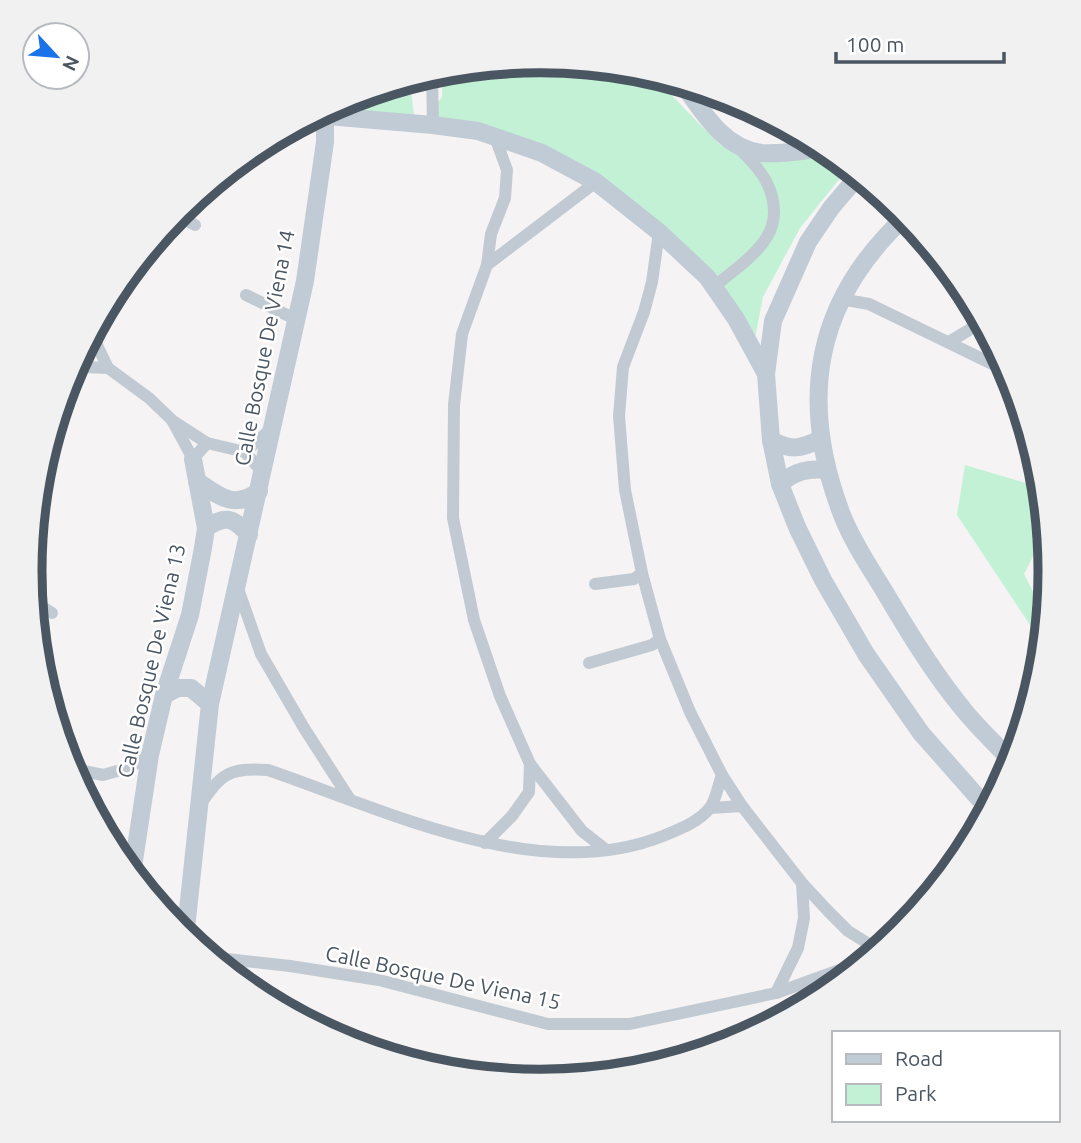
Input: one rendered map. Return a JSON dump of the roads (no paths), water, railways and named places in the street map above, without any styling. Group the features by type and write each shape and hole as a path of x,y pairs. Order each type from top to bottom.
{"street":[{"path":"432,85 433,125"},
{"path":"692,96 714,127 736,144 765,179 776,206 771,232 752,256 715,286"},
{"path":"336,117 478,131 542,153 596,182 659,232 715,286 766,374"},
{"name":"Calle Bosque De Viena 14","path":"236,585 305,281 321,167 321,124"},
{"path":"495,136 507,170 505,198 491,234 487,265 462,334 454,405 453,519 474,620 500,696 530,764 582,831 605,849"},
{"path":"736,144 760,153 805,150"},
{"path":"487,265 596,182"},
{"path":"852,183 808,242 773,321 766,374 771,440 780,484 823,580 866,654 921,733 982,802"},
{"path":"187,221 195,225"},
{"path":"898,225 864,261 832,317 823,359 818,405 827,470 843,517 907,630 963,709 1004,754"},
{"path":"659,232 649,292 623,367 619,416 625,490 642,573 660,639 690,712 722,775 742,806 802,883 848,931 870,945"},
{"path":"855,276 869,304"},
{"path":"246,295 297,320"},
{"path":"840,299 869,304 994,364"},
{"path":"949,342 974,326"},
{"path":"97,344 108,368 149,398 173,421 207,443 245,452 263,473"},
{"path":"86,367 108,368"},
{"name":"Calle Bosque De Viena 13","path":"134,859 150,755 164,695 190,615 206,528 194,459 173,421"},
{"path":"245,452 274,427"},
{"path":"771,440 784,447 797,448 821,439"},
{"path":"194,459 207,443"},
{"path":"780,484 800,471 814,468 827,470"},
{"path":"197,481 220,496 235,501 247,500 259,491"},
{"path":"206,528 218,520 230,520 238,523 249,535"},
{"path":"595,584 634,579 642,573"},
{"path":"186,922 210,704 236,585"},
{"path":"236,585 261,654 349,798"},
{"path":"43,608 52,614"},
{"path":"589,663 652,645 660,639"},
{"path":"164,695 178,688 191,688 210,704"},
{"path":"84,771 103,775 128,768 150,755"},
{"path":"485,843 512,816 529,792 530,764"},
{"path":"198,808 216,782 242,768 268,770 419,826 485,843 557,853 643,844 687,826 710,808 722,775"},
{"path":"710,808 742,806"},
{"path":"776,993 798,948 804,918 802,883"},
{"name":"Calle Bosque De Viena 15","path":"228,959 379,980 548,1024 630,1024 776,993 842,968"}]}
